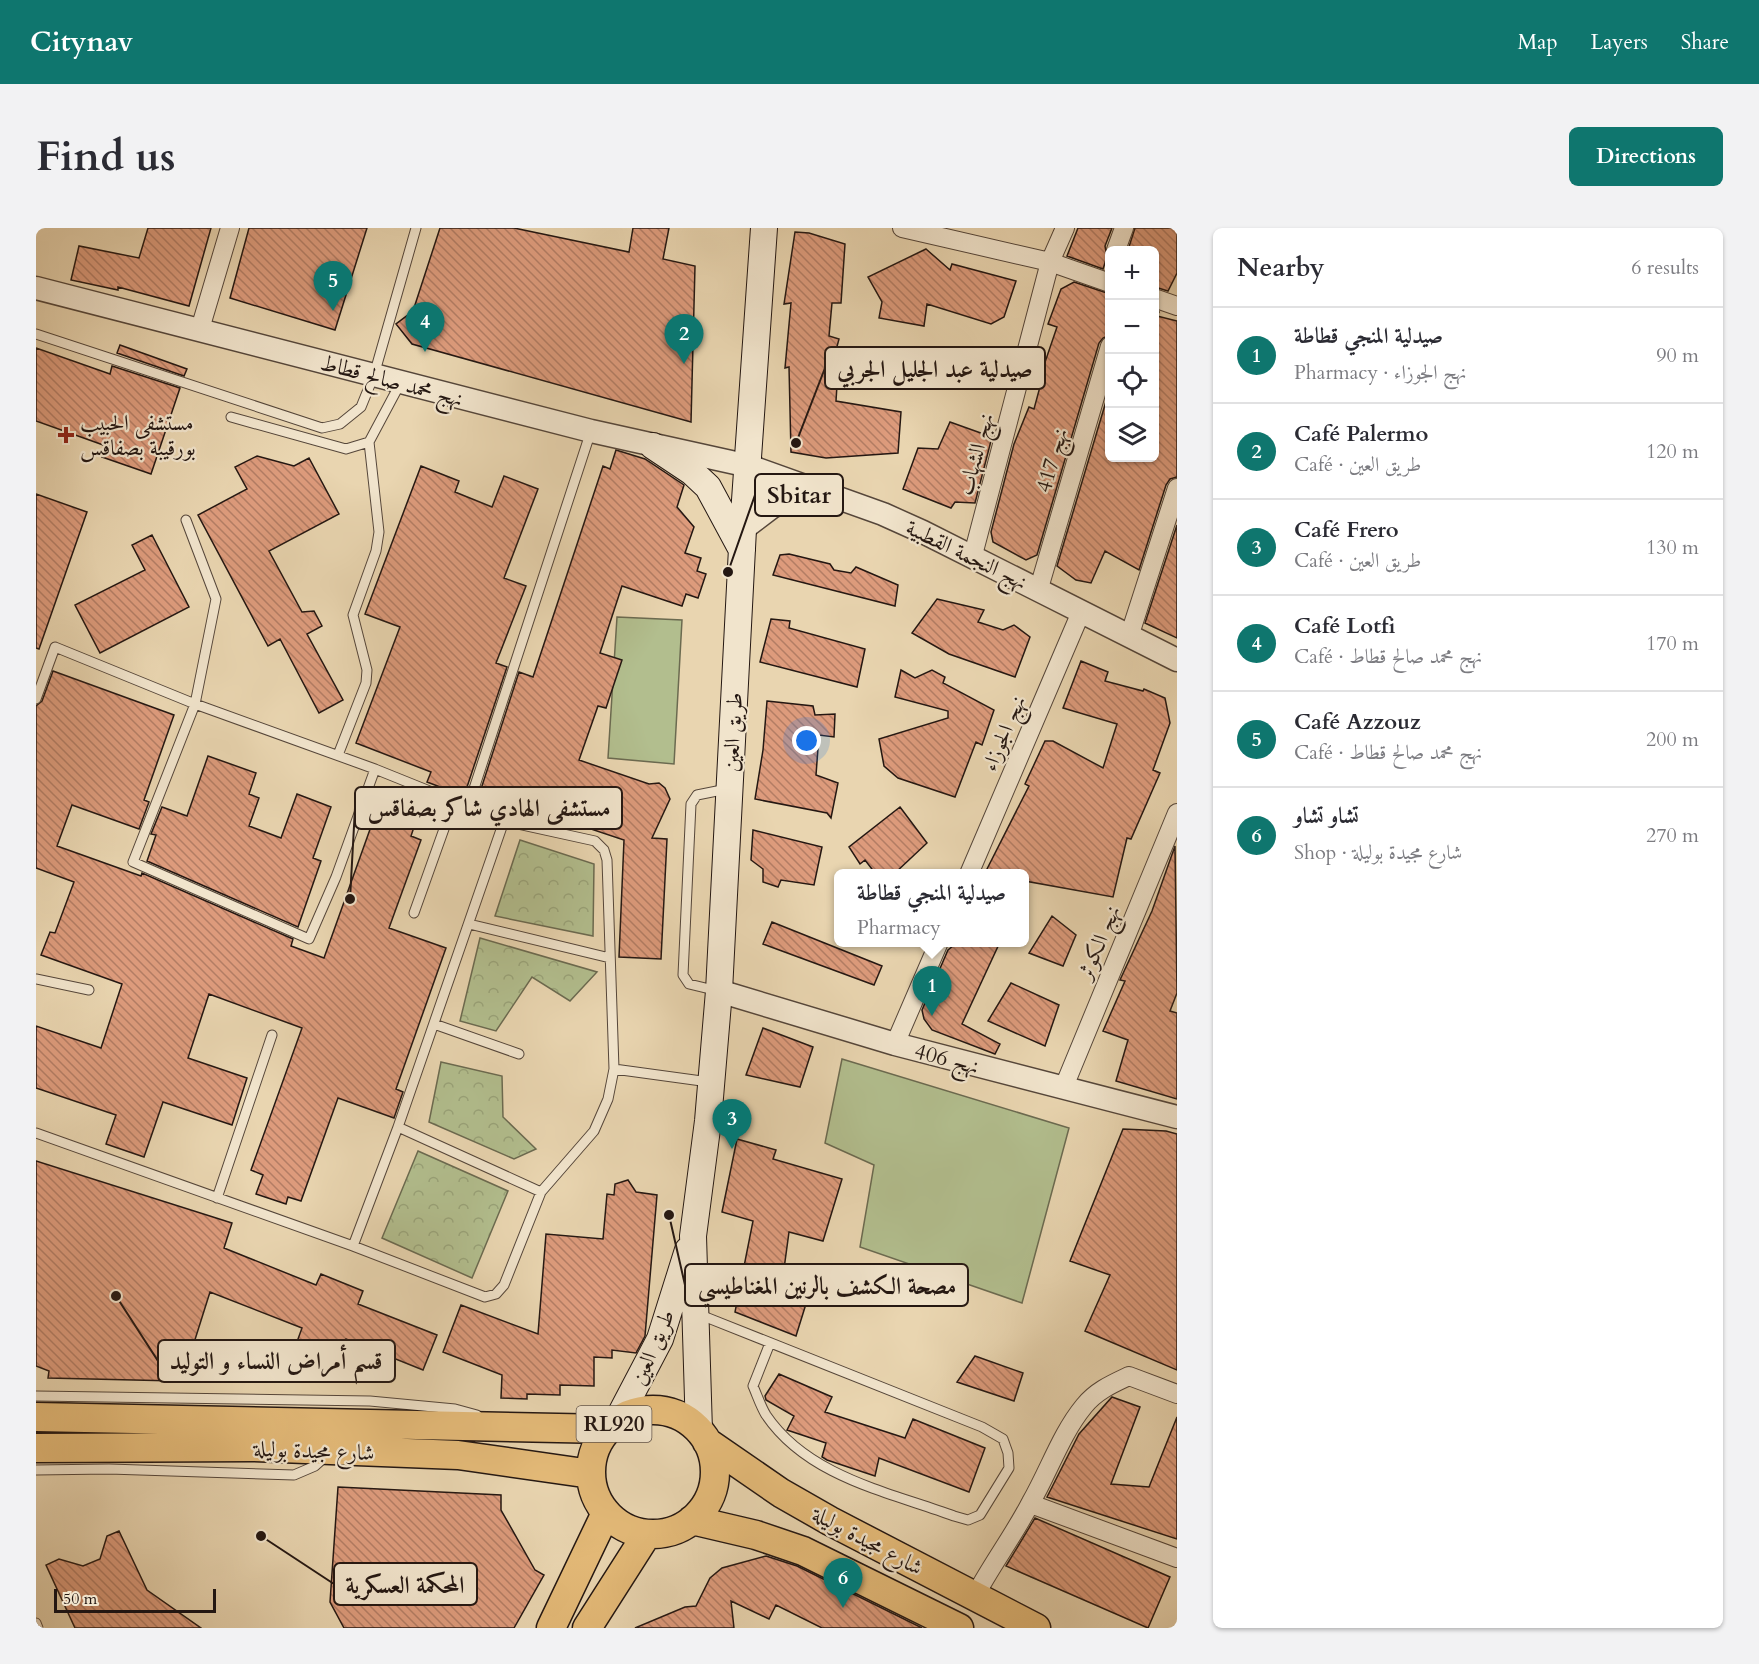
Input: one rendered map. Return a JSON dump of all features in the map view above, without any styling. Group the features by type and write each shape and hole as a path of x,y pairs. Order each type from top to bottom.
{"main road":[{"name":"طريق العين","path":"703,1436 693,1236 719,992 743,540 764,228"},
{"path":"653,446 692,472 708,487 743,540"},
{"name":"طريق العين","path":"613,1425 660,1339 693,1236"},
{"name":"RL920","path":"606,1513 593,1488 591,1474 592,1458 598,1442 613,1425 637,1412 660,1410 681,1418 703,1436 713,1458 714,1475 711,1492 704,1508 692,1520"},
{"name":"شارع مجيدة بوليلة","path":"36,1417 535,1428 613,1425"},
{"name":"شارع مجيدة بوليلة","path":"703,1436 781,1493 1036,1628"},
{"name":"شارع مجيدة بوليلة","path":"36,1448 254,1447 458,1455 591,1474"},
{"path":"551,1628 606,1513 618,1523 647,1534 671,1531 692,1520"},
{"name":"شارع مجيدة بوليلة","path":"692,1520 756,1535 803,1551 959,1628"},
{"path":"587,1628 647,1534"}],"street":[{"path":"200,329 230,228"},
{"path":"902,228 1105,277"},
{"name":"نهج الشهاب","path":"973,555 1050,262 1065,228"},
{"path":"1117,246 1124,228"},
{"name":"نهج محمد صالح قطاط","path":"36,288 591,431 749,466"},
{"path":"1159,299 1176,302"},
{"name":"نهج 417","path":"1039,588 1107,354"},
{"name":"نهج النجمة القطبية","path":"749,466 883,514 973,555 1177,660"},
{"path":"1129,637 1177,488"},
{"path":"743,540 772,507 811,489"},
{"name":"نهج الجوزاء","path":"971,869 1081,612"},
{"name":"نهج الكوثر","path":"1063,1089 1177,813"},
{"path":"895,1044 937,947"},
{"name":"نهج 406","path":"719,992 895,1044 1177,1117"},
{"path":"1051,1628 986,1603 994,1561 1031,1504 1070,1427 1085,1405 1105,1387 1129,1376 1177,1394"},
{"path":"1031,1504 1177,1558"}],"lane":[{"path":"36,334 322,428 340,424 361,407 374,375 416,228"},
{"path":"338,755 366,683 367,670 353,615 376,551 379,532 369,442 401,382"},
{"path":"231,417 346,449 369,442"},
{"path":"468,807 591,431"},
{"path":"186,520 216,599 195,704 134,862 309,939 336,877 375,769"},
{"path":"36,699 55,647 195,704 375,769 504,821 596,841 604,850 607,860 614,1069 608,1099 594,1131 541,1192 504,1285 496,1294 485,1297 352,1246 36,1133"},
{"path":"719,992 689,984 683,975 690,816 691,804 697,795 729,788"},
{"path":"414,913 454,801"},
{"path":"352,1246 398,1126 504,821"},
{"path":"469,924 610,958"},
{"path":"36,979 89,990"},
{"path":"434,1024 519,1054"},
{"path":"217,1198 272,1035"},
{"path":"614,1069 711,1082"},
{"path":"398,1126 541,1192"},
{"path":"696,1313 770,1342 982,1426 1003,1439 1008,1453 1009,1468 980,1515 968,1520 954,1516 823,1468 790,1442 766,1415 753,1386 770,1342"},
{"name":"شارع مجيدة بوليلة","path":"36,1396 370,1401 455,1409 535,1428"},
{"path":"36,1470 109,1469 294,1475 315,1466 332,1450"},
{"path":"36,1623 38,1628"}],"green space":[{"path":"617,617 682,620 674,764 608,758"},
{"path":"520,840 594,864 593,936 495,916"},
{"path":"480,938 597,972 570,1001 532,977 496,1031 460,1021"},
{"path":"842,1059 1069,1128 1022,1303 860,1247 874,1165 825,1143"},
{"path":"441,1062 502,1076 503,1117 536,1149 514,1159 429,1122"},
{"path":"418,1151 508,1191 472,1278 382,1238"}],"building":[{"path":"148,228 211,228 189,306 118,287 118,290 71,280 79,246 139,258"},
{"path":"249,228 367,228 335,330 230,298"},
{"path":"440,228 514,228 629,252 633,228 669,228 663,259 695,266 691,422 412,344 396,324 413,311"},
{"path":"1078,228 1112,228 1105,246 1103,269 1067,256"},
{"path":"1135,228 1177,228 1177,273 1168,291 1159,288 1159,246 1129,246"},
{"path":"795,232 809,233 845,244 841,303 832,303 829,336 839,339 827,384 837,385 836,401 901,412 898,453 826,458 791,452 789,367 785,368 791,303 784,304"},
{"path":"926,249 950,270 952,264 1016,281 1004,317 991,324 927,304 924,326 879,318 882,302 868,277"},
{"path":"1074,282 1105,292 1105,337 1099,343 1037,555 1026,560 993,542 991,532 1014,444 1029,407 1034,409 1044,372 1042,371 1057,327 1048,324 1061,289"},
{"path":"1159,316 1177,321 1177,477 1170,479 1166,485 1139,570 1105,551 1091,583 1076,580 1057,566 1105,405 1105,462 1159,462"},
{"path":"120,345 187,369 184,376 117,353"},
{"path":"36,348 110,374 112,366 180,388 151,474 102,457 106,446 36,421"},
{"path":"950,422 992,437 975,503 955,502 951,508 903,489 918,448 938,449"},
{"path":"616,450 645,459 684,485 677,507 694,527 685,553 701,558 697,571 706,574 698,598 686,594 682,606 622,586 600,653 622,660 606,708 598,706 579,760 649,784 659,783 665,788 670,799 652,838 667,839 661,959 619,957 624,840 480,792 519,672 533,677 603,466 610,469"},
{"path":"257,456 294,466 309,458 339,514 269,551 302,612 314,611 322,626 307,634 343,700 319,713 280,639 268,646 198,515 247,489 235,467"},
{"path":"421,466 459,481 455,492 492,507 504,476 538,489 504,578 526,586 496,663 507,667 464,796 427,782 431,772 356,743 400,627 365,614"},
{"path":"36,494 87,512 39,649 36,648"},
{"path":"1177,525 1177,638 1145,623"},
{"path":"152,535 189,607 100,653 75,605 145,570 132,545"},
{"path":"789,554 830,564 834,570 851,573 856,567 898,585 895,606 773,575 780,555"},
{"path":"937,599 984,610 978,622 1003,630 1014,625 1030,637 1015,677 949,654 912,633"},
{"path":"771,619 790,621 789,628 865,649 857,687 760,662"},
{"path":"1081,661 1108,672 1105,681 1143,691 1144,689 1165,698 1170,723 1153,770 1160,773 1131,839 1127,838 1113,897 1029,882 1029,869 987,869 1029,786 1025,784 1045,741 1053,741 1103,768 1117,724 1063,708"},
{"path":"901,670 915,678 932,670 945,677 943,683 994,710 982,745 976,742 955,797 898,778 884,766 879,739 948,718 948,711 895,697"},
{"path":"53,671 174,715 144,800 149,802 139,829 72,805 57,846 141,876 142,873 293,939 291,946 324,958 373,821 393,828 398,815 416,821 411,836 421,840 389,928 446,948 396,1089 403,1092 394,1118 338,1098 301,1201 288,1197 286,1204 256,1194 263,1175 251,1170 302,1028 209,994 188,1058 247,1078 232,1125 163,1102 144,1157 106,1144 116,1115 36,1088 36,1026 101,1048 122,984 41,955 50,932 55,933 74,882 36,868 36,706 42,701"},
{"path":"767,701 813,706 815,715 835,714 834,737 819,735 816,775 838,783 831,818 827,813 755,799 763,750"},
{"path":"208,756 256,773 249,794 259,798 249,826 281,838 297,794 331,807 313,858 321,861 298,927 147,861 156,835 151,834 162,807 187,816"},
{"path":"900,807 927,843 899,869 872,869 865,860 860,864 849,847"},
{"path":"753,830 822,847 814,885 781,880 778,887 763,882 763,869 751,860"},
{"path":"1175,846 1177,993 1170,1011 1177,1013 1177,1099 1116,1081 1128,1040 1103,1031 1125,981 1120,980 1152,911"},
{"path":"1052,916 1076,935 1063,966 1029,953"},
{"path":"772,922 882,966 874,985 763,944"},
{"path":"952,947 998,947 962,1024 1000,1044 995,1054 932,1030 924,1019 922,1010 948,950"},
{"path":"1011,983 1059,1005 1045,1046 988,1021"},
{"path":"763,1028 813,1047 800,1087 746,1075"},
{"path":"1123,1129 1166,1131 1177,1134 1177,1370 1085,1331 1110,1275 1070,1261"},
{"path":"737,1139 776,1150 773,1159 842,1179 823,1241 789,1232 784,1269 804,1277 794,1301 805,1307 796,1336 735,1312 753,1221 722,1212"},
{"path":"36,1161 232,1223 224,1248 316,1285 321,1274 363,1291 358,1304 437,1335 423,1370 346,1339 336,1366 294,1350 302,1328 210,1292 187,1365 182,1363 176,1381 48,1378 49,1371 36,1366"},
{"path":"628,1180 636,1192 657,1195 645,1336 636,1353 612,1350 612,1358 594,1357 594,1386 560,1385 560,1395 527,1394 527,1399 501,1398 502,1375 443,1352 461,1305 538,1334 546,1234 603,1239 607,1194 614,1195 615,1184"},
{"path":"975,1356 1023,1373 1014,1401 957,1382"},
{"path":"779,1374 832,1397 825,1412 905,1438 913,1419 985,1448 969,1492 879,1458 875,1476 822,1457 826,1443 787,1430 794,1416 766,1400 765,1396"},
{"path":"1112,1397 1140,1407 1111,1484 1149,1487 1177,1417 1177,1539 1047,1497 1079,1434"},
{"path":"338,1487 501,1495 501,1510 535,1570 544,1575 514,1628 344,1628 330,1602"},
{"path":"1035,1518 1170,1577 1148,1628 1006,1566"},
{"path":"119,1531 147,1590 201,1628 75,1628 46,1565 59,1559 83,1566 100,1559 107,1536"},
{"path":"766,1556 797,1566 922,1628 822,1628 776,1605 769,1619 731,1601 734,1628 635,1628 685,1607 696,1606 710,1578 722,1568"}],"place":[{"name":"Café Azzouz","path":"333,311"},
{"name":"Café Lotfi","path":"425,352"},
{"name":"Café Palermo","path":"684,364"},
{"name":"مستشفى الحبيب بورقيبة بصفاقس","path":"66,435"},
{"name":"صيدلية عبد الجليل الجربي","path":"796,443"},
{"name":"Sbitar","path":"728,572"},
{"name":"مستشفى الهادي شاكر بصفاقس","path":"350,899"},
{"name":"صيدلية المنجي قطاطة","path":"932,1016"},
{"name":"Café Frero","path":"732,1149"},
{"name":"مصحة الكشف بالرنين المغناطيسي","path":"669,1215"},
{"name":"قسم أمراض النساء و التوليد","path":"116,1296"},
{"name":"المحكمة العسكرية","path":"261,1536"},
{"name":"تشاو تشاو","path":"843,1608"}]}
